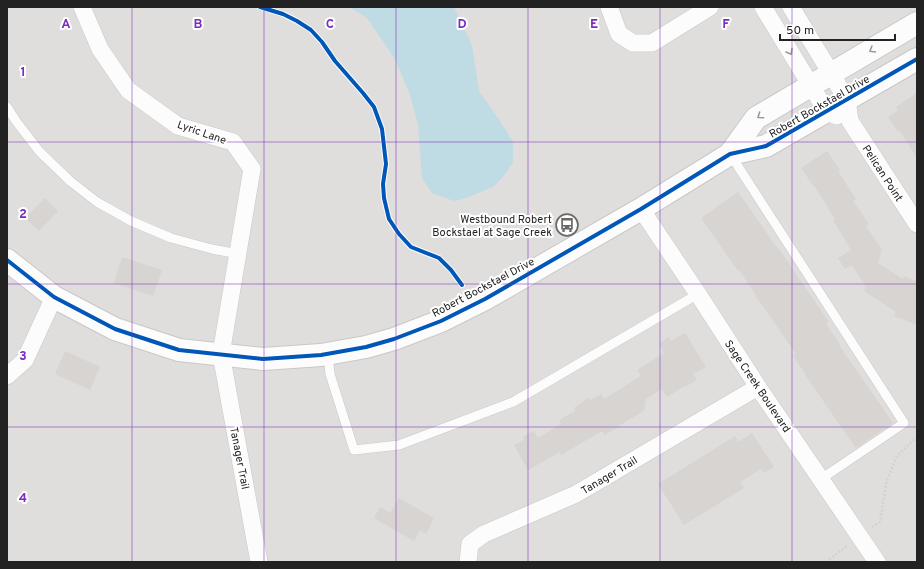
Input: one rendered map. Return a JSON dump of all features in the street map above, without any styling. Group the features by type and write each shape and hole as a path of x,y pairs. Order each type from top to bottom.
{"street":[{"name":"Lyric Lane","path":"82,7 100,49 128,90 178,126 233,142 252,169 221,354"},
{"path":"610,7 620,34 634,43 652,43 710,7"},
{"path":"763,7 827,112 850,121"},
{"path":"791,7 847,100"},
{"name":"Robert Bockstael Drive","path":"730,154 756,118 917,23"},
{"name":"Robert Bockstael Drive","path":"7,260 54,297 115,329 179,350 263,359 321,355 366,347 394,339 441,321 485,299 641,210 730,154 766,146 917,59"},
{"name":"Pelican Point","path":"847,100 850,121 916,224"},
{"name":"Sage Creek Boulevard","path":"641,210 698,294 758,387 877,562"},
{"path":"7,376 25,360 54,297"},
{"name":"Tanager Trail","path":"221,354 259,562"},
{"name":"Tanager Trail","path":"468,562 470,544 484,534 576,494 758,387"}],"lane":[{"path":"7,107 39,151 70,181 97,202 132,221 171,238 238,254"},
{"path":"730,154 904,423 821,479"},
{"path":"328,354 330,374 354,450 399,446 513,402 698,294"}],"path":[{"path":"826,562 880,522 887,480 897,456 917,437"}],"shaded area":[{"path":"7,7 917,7 917,562 7,562"}],"water":[{"path":"349,7 454,7 472,45 479,91 513,142 513,162 503,177 493,187 466,198 454,201 432,193 422,178 418,124 410,95 395,59 367,18"}],"building":[{"path":"917,93 917,158 900,131 898,132 888,117 898,111 896,107"},
{"path":"827,151 840,170 838,171 856,199 853,201 869,224 866,226 882,250 878,263 903,279 904,276 917,282 917,325 894,316 896,312 864,291 866,287 852,265 845,269 838,258 851,250 833,220 835,219 801,168"},
{"path":"738,192 829,322 826,324 840,344 839,345 893,423 856,448 805,375 793,356 796,354 739,270 738,271 701,218"},
{"path":"45,198 58,211 39,231 25,218"},
{"path":"122,257 162,270 153,296 114,283"},
{"path":"685,333 706,367 693,374 697,380 667,397 662,389 646,399 644,411 620,426 605,435 602,431 561,455 560,452 528,470 514,445 524,440 523,437 534,431 538,438 561,424 559,420 575,411 574,408 588,398 590,400 601,394 604,399 641,376 637,370 664,353 659,343 669,337 671,341"},
{"path":"65,351 100,367 90,390 55,374"},
{"path":"752,433 774,467 764,473 761,469 740,482 744,488 684,525 658,484 735,436 738,442"},
{"path":"399,498 434,518 426,534 420,530 414,541 374,518 380,507 390,513"}],"cycle path":[{"path":"260,7 283,14 311,30 374,107 382,129 386,164 383,184 384,198 389,219 399,234 411,247 439,258 451,270 462,285"},
{"path":"7,260 54,297 115,329 179,350 263,359 321,355 366,347 394,339 441,321 485,299 641,209 730,154 766,146 917,59"}],"place":[{"name":"Westbound Robert Bockstael at Sage Creek","path":"567,225"}]}
